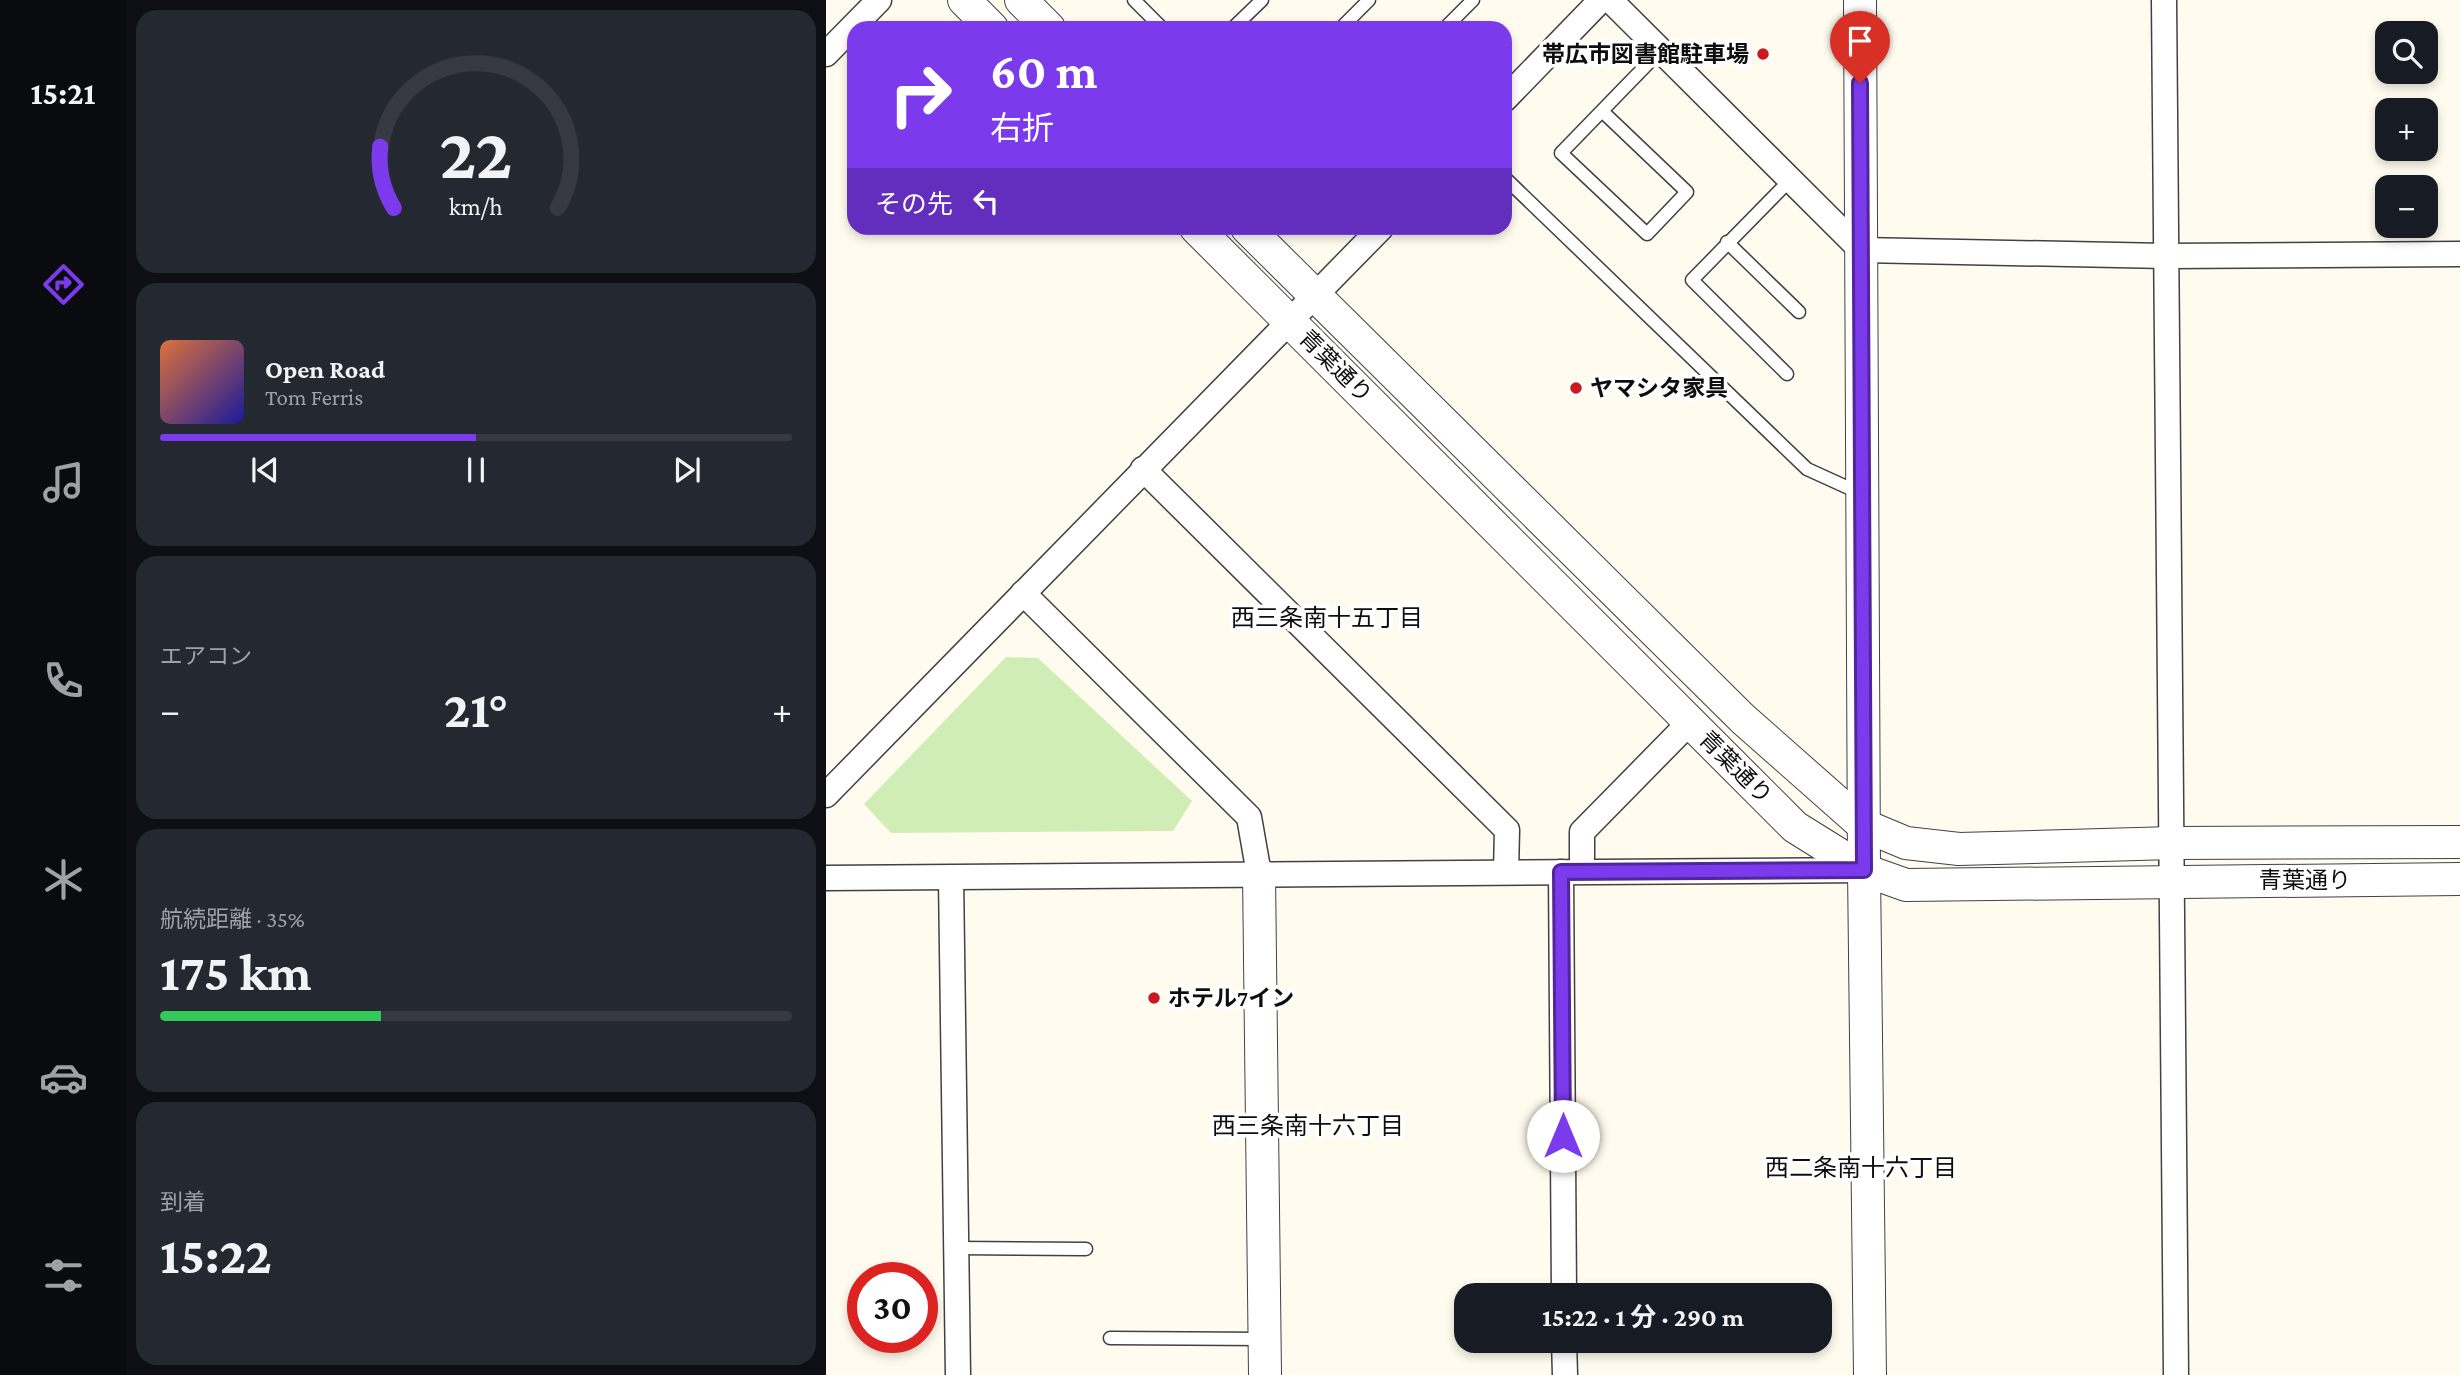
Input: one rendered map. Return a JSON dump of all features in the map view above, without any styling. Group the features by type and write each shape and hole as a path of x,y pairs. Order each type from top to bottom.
{"street":[{"path":"858,21 879,0"},
{"path":"964,0 985,21"},
{"path":"1021,0 1042,21"},
{"path":"1512,92 1601,0"},
{"path":"1610,0 1861,250 2166,257 2460,254"},
{"path":"1860,0 1863,825 1870,1375"},
{"path":"2164,0 2176,1375"},
{"path":"826,54 847,33"},
{"name":"青葉通り","path":"1203,235 1795,827 1864,870 1906,885 2460,879"},
{"path":"1255,235 1743,719 1863,825 1906,843 1959,849 2172,843 2460,842"},
{"path":"826,795 1289,318 1374,235"},
{"path":"1143,468 1507,831 1506,872"},
{"path":"1023,593 1249,817 1259,874 1265,1375"},
{"path":"1564,1283 1572,871 1582,832 1690,722"},
{"path":"826,878 1864,870"},
{"path":"951,878 958,1375"},
{"path":"1564,1353 1565,1375"}],"lane":[{"path":"1134,0 1155,21"},
{"path":"1348,21 1369,0"},
{"path":"1452,21 1473,0"},
{"path":"1239,21 1253,3"},
{"path":"1602,111 1688,192 1647,234 1562,153 1602,111 1661,50"},
{"path":"1787,374 1692,280 1791,179"},
{"path":"1512,185 1807,469 1863,495"},
{"path":"1727,242 1799,312"},
{"path":"956,1248 1086,1249"},
{"path":"1110,1338 1265,1339"}],"green space":[{"path":"1006,657 1038,658 1192,801 1173,831 891,833 864,804"}],"place":[{"name":"帯広市図書館駐車場","path":"1763,54"},
{"name":"ヤマシタ家具","path":"1576,388"},
{"name":"ホテル7イン","path":"1154,998"}],"district":[{"name":"西三条南十五丁目","path":"1327,618"},
{"name":"西三条南十六丁目","path":"1308,1126"},
{"name":"西二条南十六丁目","path":"1861,1168"}],"route":[{"path":"1563,1136 1561,872 1864,870 1860,83"}]}
